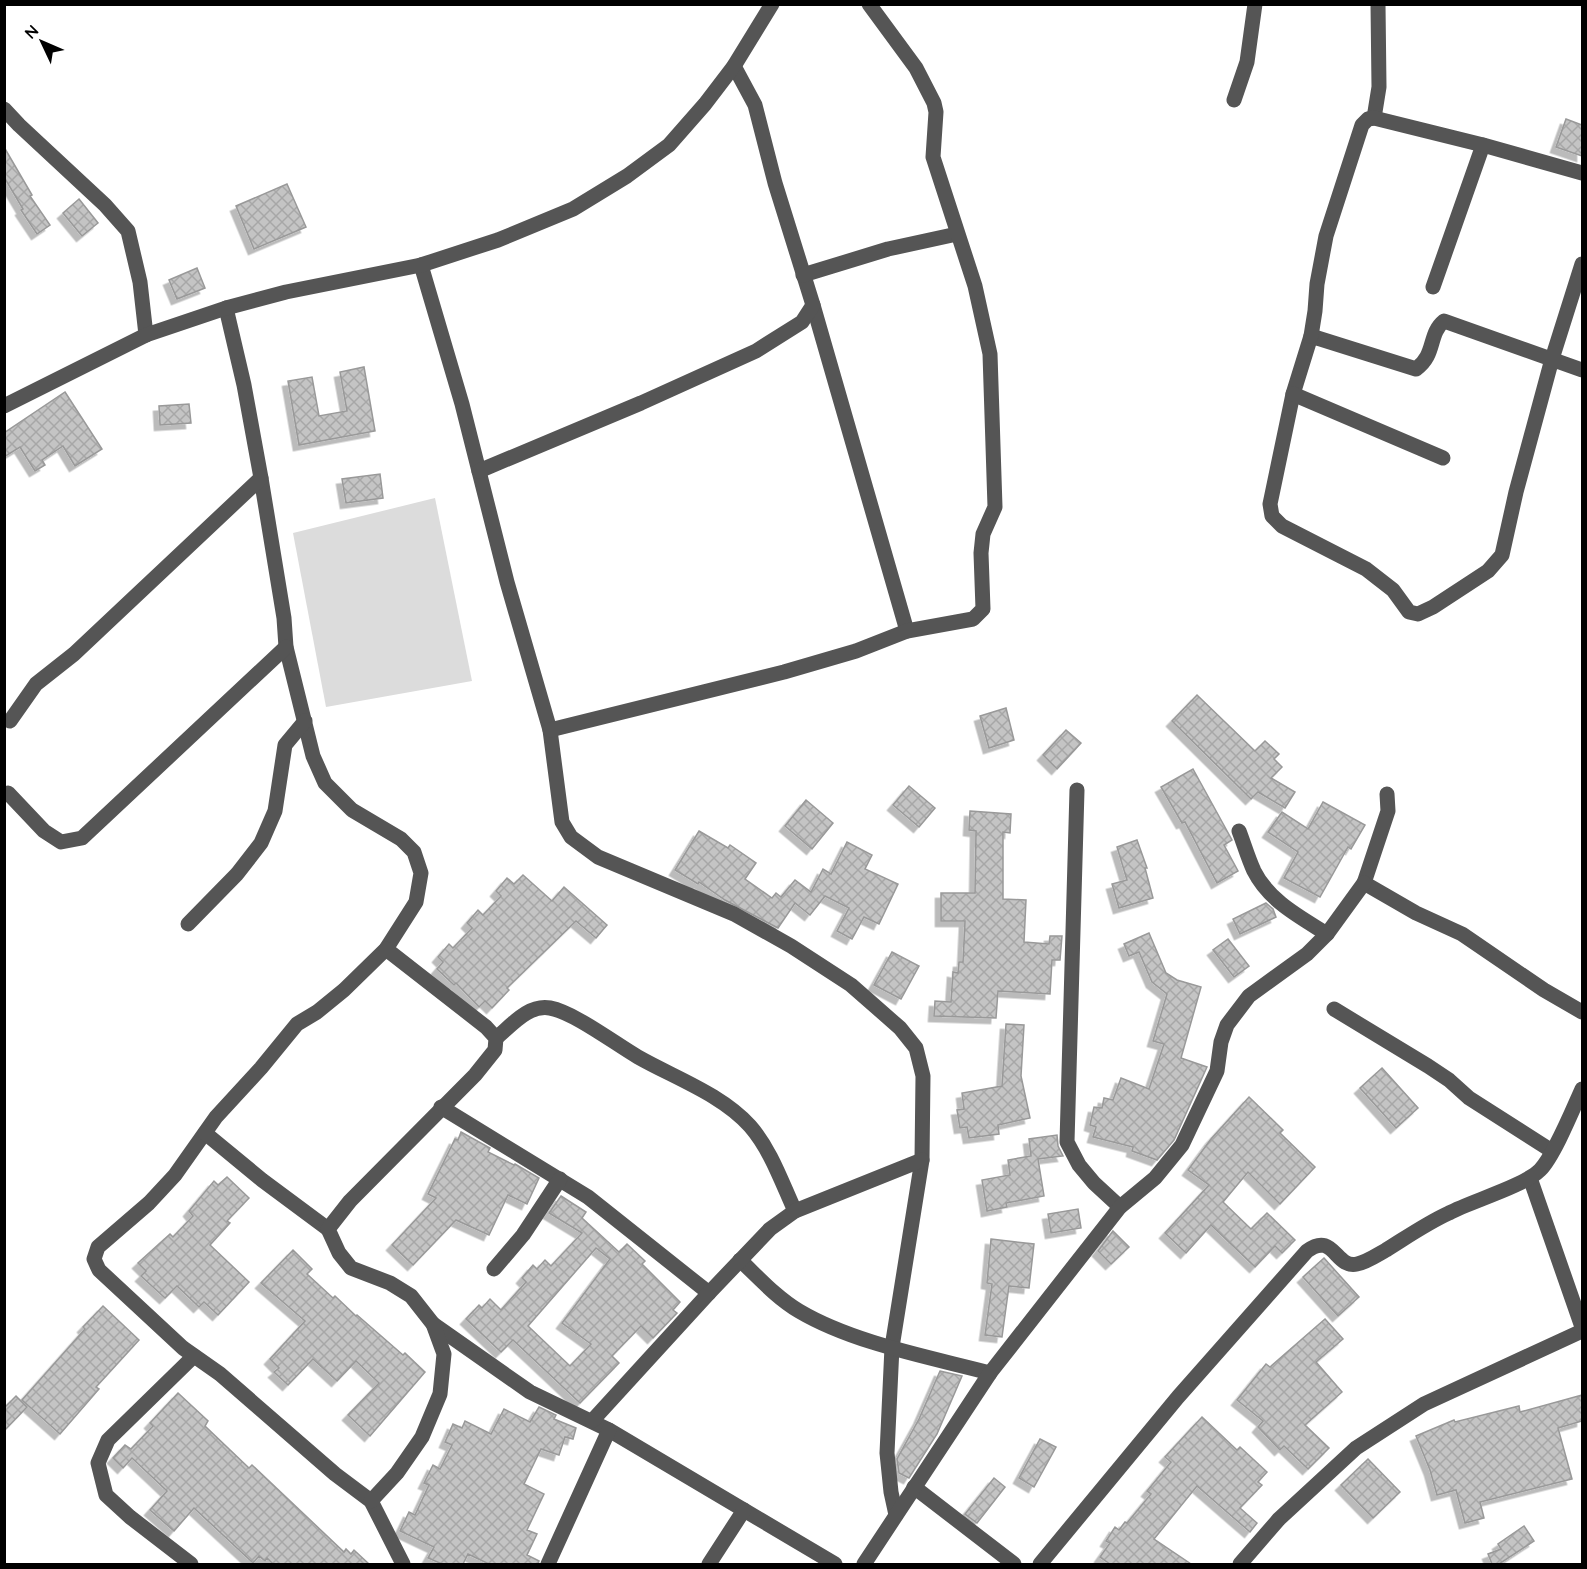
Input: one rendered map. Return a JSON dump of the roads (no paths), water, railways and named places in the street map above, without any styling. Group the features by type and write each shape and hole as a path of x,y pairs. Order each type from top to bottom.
{"street":[{"path":"4,406 146,335 226,308 286,292 421,265 498,240 573,209 627,176 669,145 705,105 734,66 772,4"},
{"path":"550,730 784,672 864,648 907,631 974,619 983,609 981,553 983,534 995,507 990,354 975,286 933,157 936,112 934,103 916,68 870,4"},
{"path":"1234,100 1247,62 1255,4"},
{"path":"1374,118 1379,87 1378,4"},
{"path":"734,66 755,105 907,631"},
{"path":"4,109 105,205 128,231 140,282 146,335"},
{"path":"1582,172 1374,118 1362,125 1326,236 1311,336 1293,394 1270,504 1272,516 1282,526 1366,569 1393,590 1409,612 1418,614 1433,607 1488,572 1502,555 1516,492 1552,359 1582,264"},
{"path":"1433,287 1483,145"},
{"path":"803,275 888,249 957,234"},
{"path":"421,265 479,471 507,582 550,730 562,822 571,837 598,857 734,914 791,946 851,985 900,1028 916,1048 923,1077 922,1160 892,1347 887,1453 896,1515"},
{"path":"479,471 641,403 756,351 802,322 813,305"},
{"path":"226,308 244,385 261,478 284,618 286,647 313,756 326,783 352,810 401,839 414,852 421,873 416,903 386,949 344,990 317,1012 297,1024 261,1068 237,1091 175,1175 149,1203 98,1247 94,1259 99,1270 194,1356 219,1374 335,1474 371,1501 403,1564"},
{"path":"1311,336 1416,369 1429,357 1438,326 1444,321 1582,370"},
{"path":"1293,394 1443,458"},
{"path":"10,721 36,684 74,654 261,478"},
{"path":"8,792 44,831 61,842 82,838 286,647"},
{"path":"188,924 237,874 261,843 275,811 285,745 305,721"},
{"path":"1077,790 1067,1142 1078,1165 1120,1207"},
{"path":"864,1564 990,1373 1120,1207 1155,1178 1182,1145 1217,1071 1221,1042 1227,1025 1249,996 1307,954 1327,934 1364,883 1388,811 1387,794"},
{"path":"1239,831 1254,871 1266,890 1294,914 1327,934"},
{"path":"1364,883 1416,913 1462,934 1544,990 1582,1012"},
{"path":"386,949 486,1027 496,1038"},
{"path":"328,1229 350,1201 475,1075 495,1050 496,1038 529,1010 549,1008 571,1017 736,1113 751,1127 776,1169 795,1211"},
{"path":"1334,1009 1435,1071 1469,1098 1552,1151"},
{"path":"1040,1564 1178,1397 1307,1251 1316,1245 1326,1245 1346,1263 1356,1265 1447,1214 1530,1178 1542,1169 1582,1089"},
{"path":"441,1107 588,1197 709,1293"},
{"path":"205,1133 262,1180 328,1229 339,1253 351,1268 390,1283 411,1296 433,1324 530,1392 609,1430 835,1564"},
{"path":"592,1421 770,1229 795,1211 922,1160"},
{"path":"1240,1564 1279,1520 1356,1448 1424,1404 1582,1329 1530,1178"},
{"path":"494,1269 523,1234 560,1179"},
{"path":"741,1260 772,1291 797,1310 820,1323 892,1347 990,1373"},
{"path":"371,1501 397,1473 422,1437 440,1394 444,1354 433,1324"},
{"path":"191,1564 106,1496 98,1463 108,1440 194,1356"},
{"path":"548,1564 609,1430"},
{"path":"914,1487 1014,1564"},
{"path":"709,1564 744,1510"}]}
